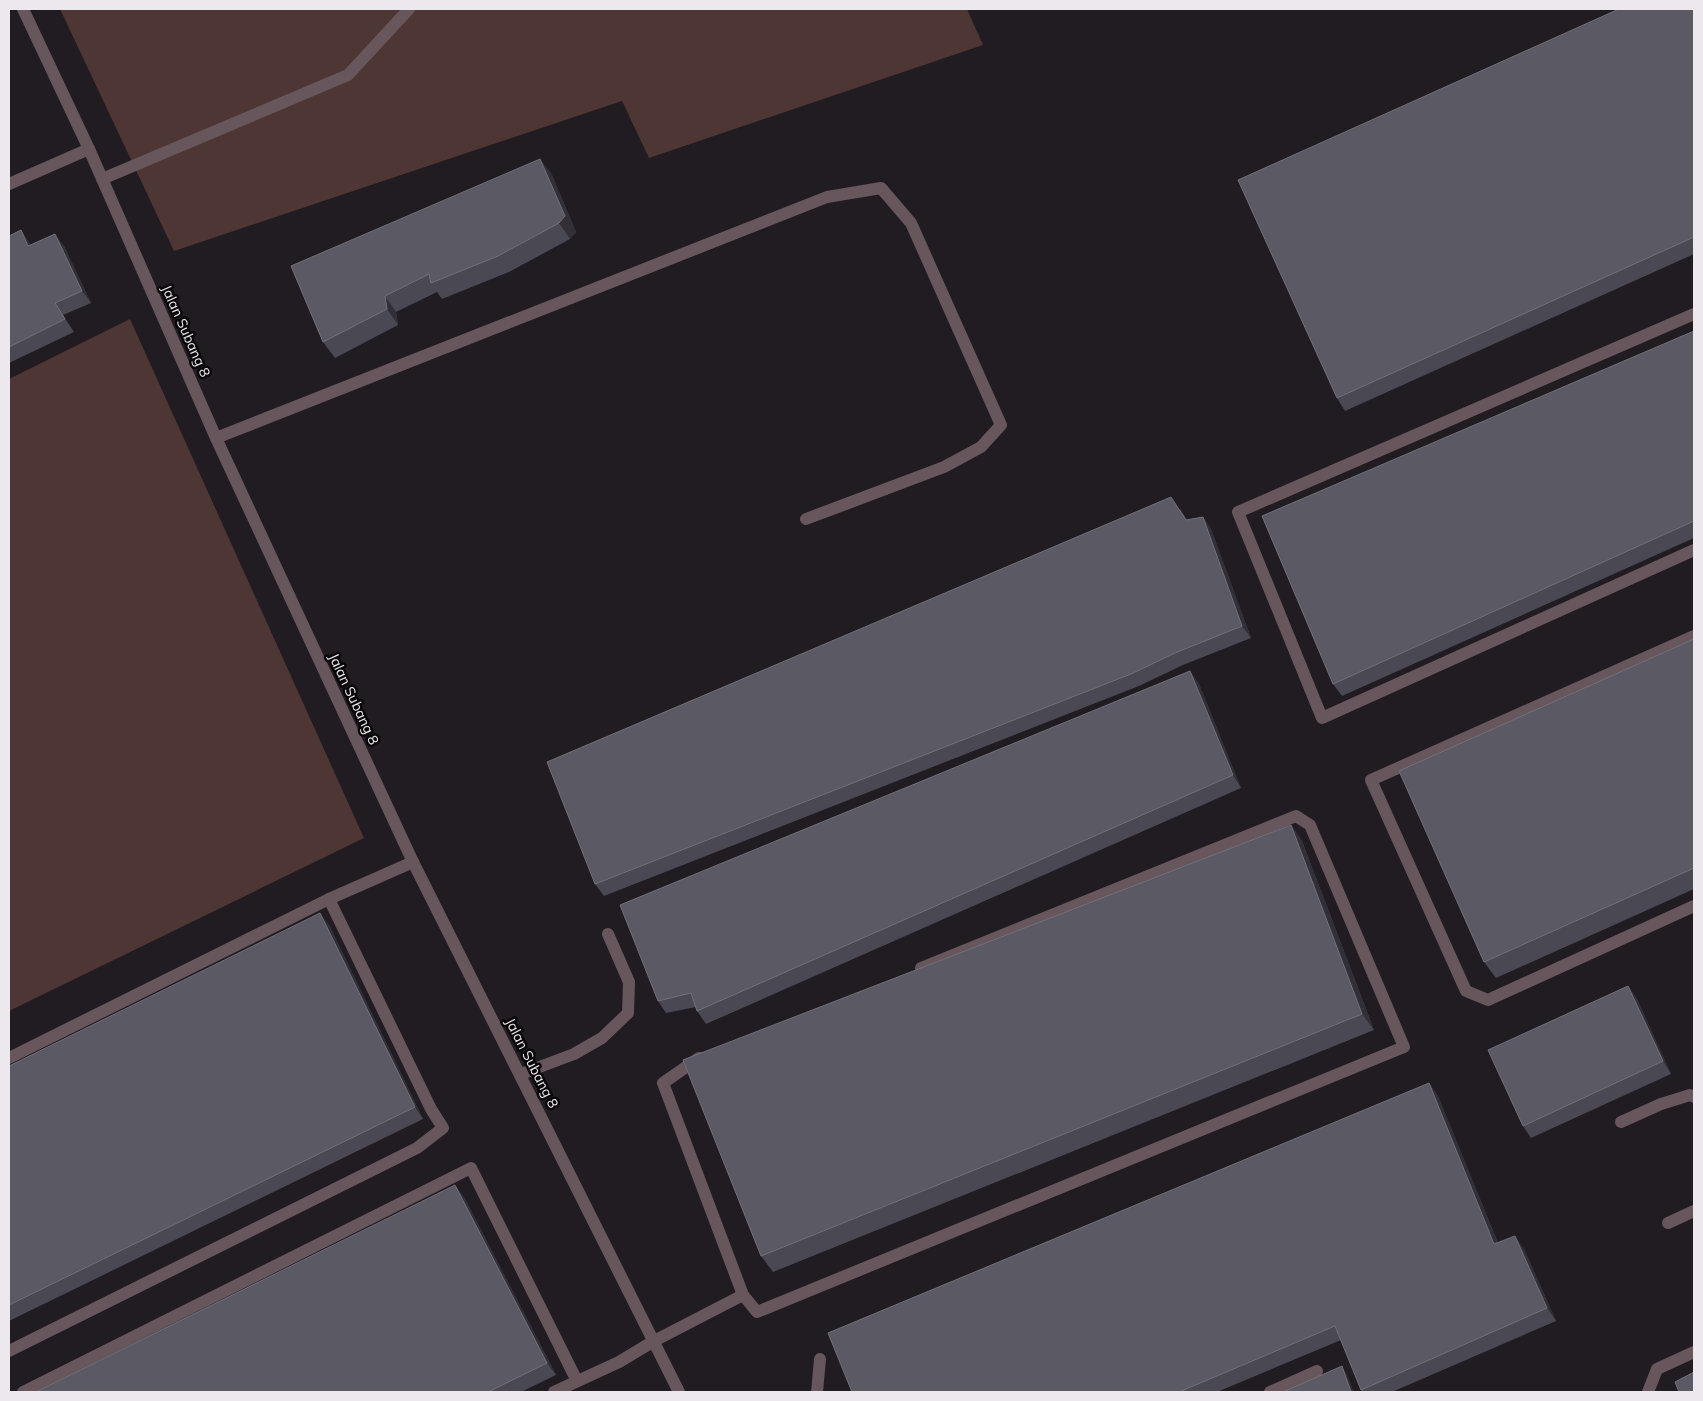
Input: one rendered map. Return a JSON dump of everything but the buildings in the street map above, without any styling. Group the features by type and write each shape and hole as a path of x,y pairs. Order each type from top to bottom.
{"street":[{"name":"Jalan Subang 8","path":"23,9 89,149 216,438 413,862 679,1392"},
{"path":"102,179 348,75 409,9"},
{"path":"9,184 89,149"},
{"path":"216,438 827,197 881,188 911,223 1001,425 982,447 944,468 806,519"},
{"path":"1694,314 1238,512 1322,718 1694,550"},
{"path":"1694,636 1371,780 1466,991 1488,1000 1694,906"},
{"path":"707,1055 663,1083 743,1295 757,1312 1404,1047 1310,825 1296,816 910,973"},
{"path":"9,1058 329,899 413,862"},
{"path":"9,1351 417,1148 443,1128 431,1109 329,899"},
{"path":"521,1074 574,1054 602,1038 628,1013 629,982 608,934"},
{"path":"1621,1122 1661,1104 1690,1095 1694,1097"},
{"path":"23,1392 472,1168 576,1381"},
{"path":"1668,1223 1694,1211"},
{"path":"554,1392 619,1362 654,1341 743,1295"},
{"path":"1648,1392 1657,1369 1694,1352"},
{"path":"817,1392 820,1359"},
{"path":"1270,1392 1318,1371"}],"shaded area":[{"path":"60,9 967,9 983,45 649,158 622,101 174,251"},
{"path":"130,319 364,838 9,1011 9,379"}]}
